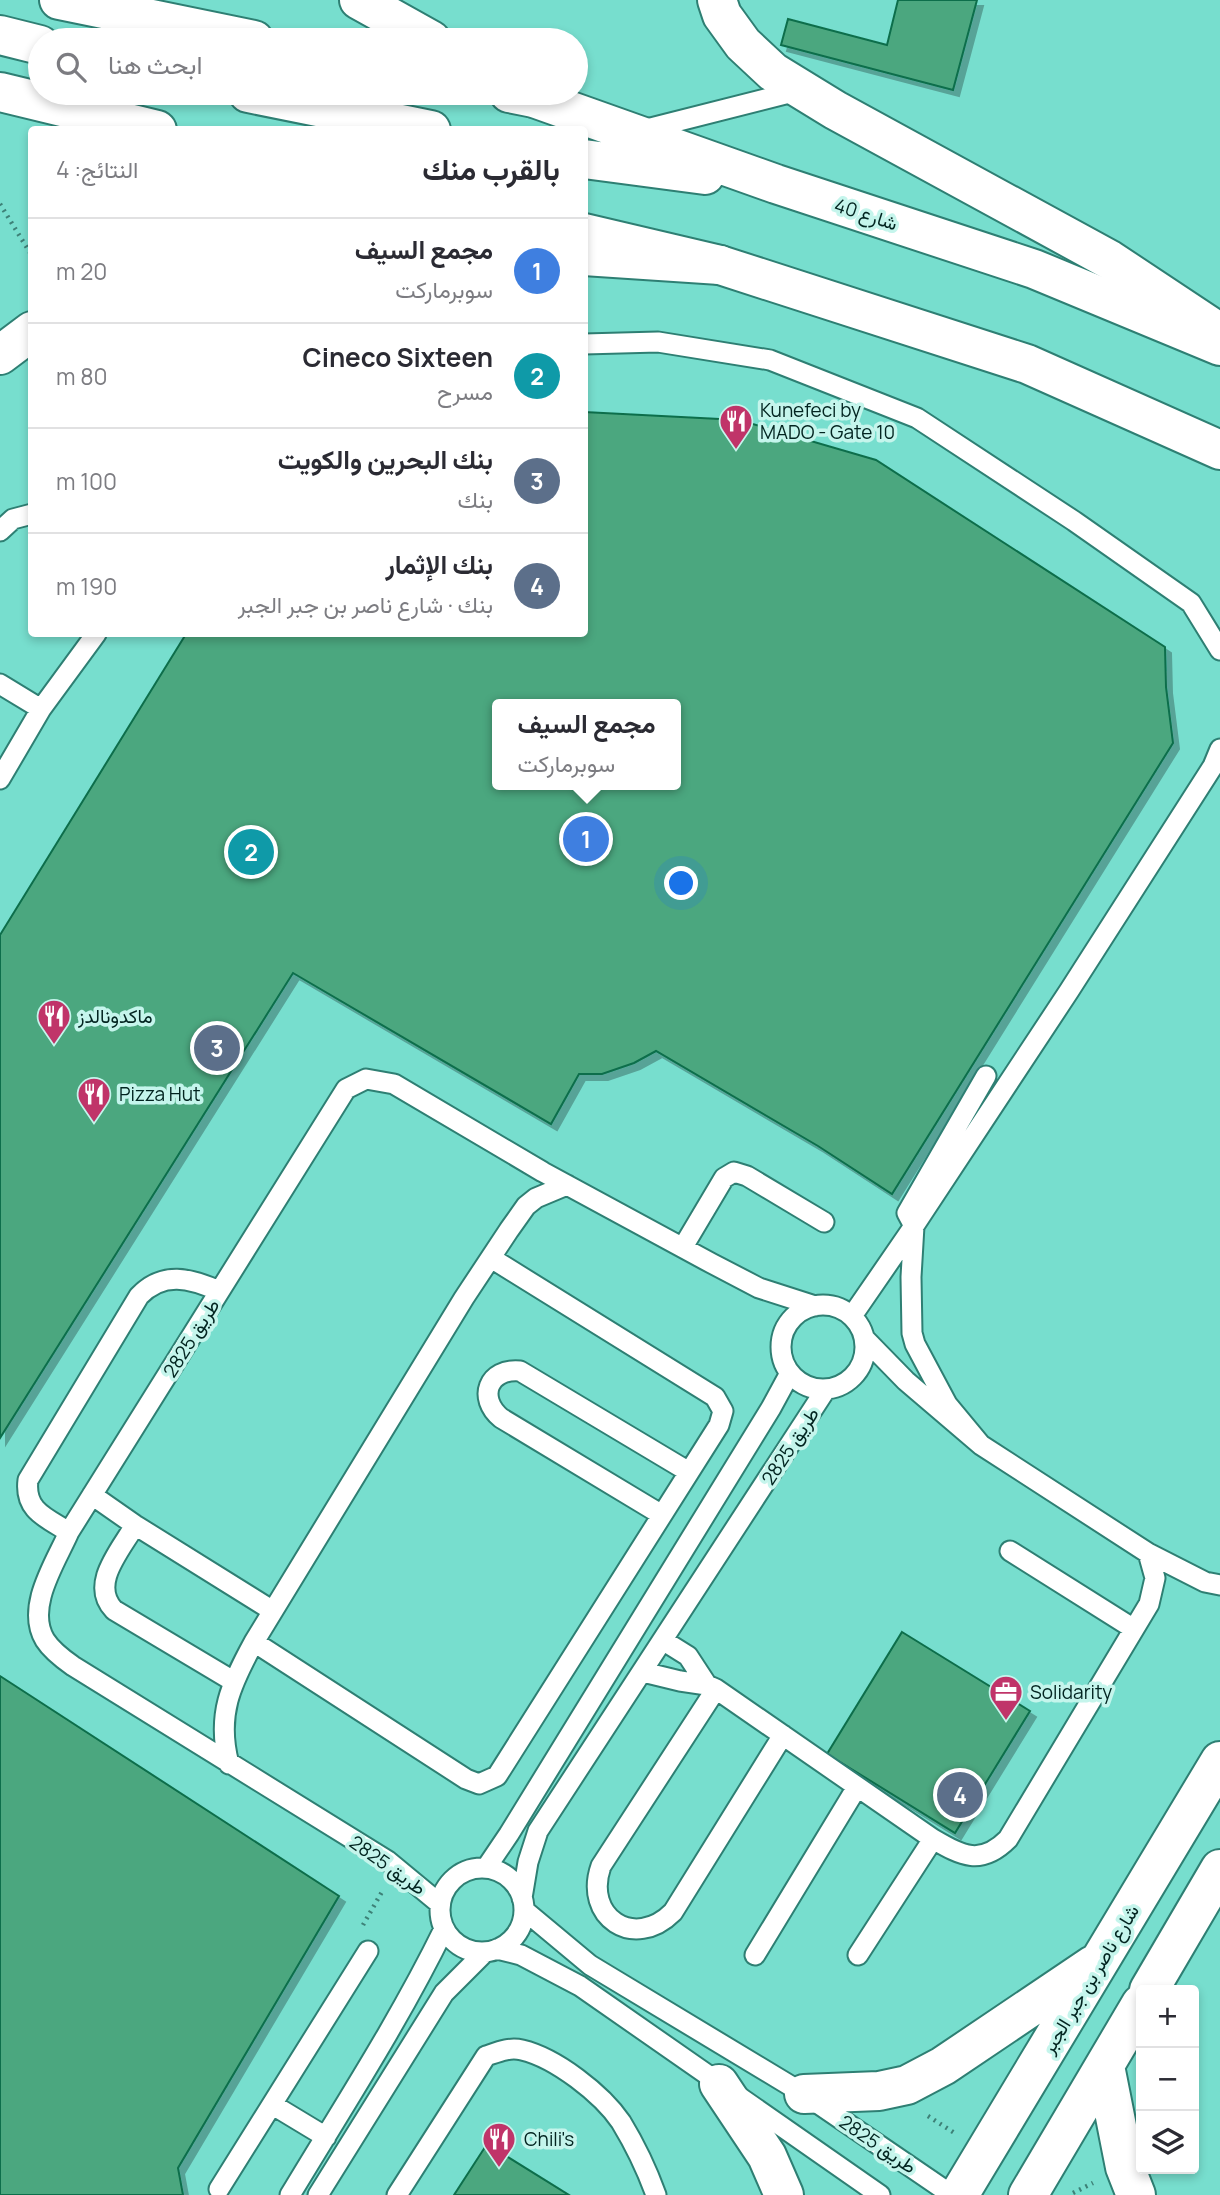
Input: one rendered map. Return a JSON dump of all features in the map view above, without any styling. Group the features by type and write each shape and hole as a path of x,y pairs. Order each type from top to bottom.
{"main road":[{"path":"59,0 196,28"},
{"path":"359,0 409,28"},
{"path":"717,0 722,15 743,44 772,72 1110,260 1220,333"},
{"path":"0,35 28,42"},
{"path":"0,92 28,99"},
{"path":"54,105 140,126"},
{"path":"307,105 411,126"},
{"name":"شارع 40","path":"554,105 776,184 1034,269 1220,346"},
{"path":"588,160 776,184"},
{"path":"588,234 720,265 1027,364 1220,450"},
{"path":"588,256 720,265"},
{"path":"0,355 28,334"},
{"name":"شارع ناصر بن جبر الجبر","path":"958,2195 1104,1958 1220,1761"},
{"path":"1152,1985 1220,1869"},
{"path":"804,2094 879,2091 907,2085 943,2066 1104,1958"},
{"path":"1028,2195 1136,2013"},
{"path":"1105,2066 1125,2167 1136,2195"},
{"path":"719,2084 767,2156 784,2195"}],"lane":[{"path":"634,133 802,90"},
{"path":"588,344 658,342 770,360 917,418 1074,520 1191,603 1220,650"},
{"path":"0,531 13,519 28,515"},
{"path":"0,779 41,709 94,637"},
{"path":"0,684 41,709"},
{"path":"1220,748 1213,766 1083,969 852,1316 865,1339 906,1381 981,1445 1148,1553 1205,1582 1220,1585"},
{"path":"981,1445 947,1404 915,1344 912,1332 911,1278 914,1226 907,1213 986,1076"},
{"name":"طريق 2825","path":"440,1904 408,1875 367,1848 73,1667 44,1639 39,1618 39,1601 69,1532 346,1089 366,1079 394,1084 567,1185 759,1288 815,1306 828,1305 852,1316"},
{"path":"683,1247 724,1178 734,1172 747,1176 824,1222"},
{"path":"229,1764 223,1744 223,1719 233,1681 254,1642 491,1258 526,1206 536,1198 567,1185"},
{"path":"254,1642 466,1779 479,1784 497,1776 719,1425 723,1411 715,1397 491,1258"},
{"path":"69,1532 32,1505 28,1497 28,1480 139,1296 156,1282 168,1279 205,1284 219,1291"},
{"path":"790,1373 783,1361 781,1347 784,1333 791,1320 802,1311 815,1306"},
{"name":"طريق 2825","path":"486,1868 604,1681 790,1373 800,1383 812,1388 826,1390 848,1382 857,1373 866,1351 865,1339"},
{"path":"662,1515 501,1418 488,1402 487,1391 492,1381 509,1370 520,1371 689,1472"},
{"name":"طريق 2825","path":"318,2195 444,1993 491,1950 517,1934 528,1863 538,1831 826,1390"},
{"path":"92,1495 273,1611"},
{"path":"135,1525 103,1583 107,1602 114,1610 233,1681"},
{"path":"1010,1551 1134,1629"},
{"path":"664,1641 688,1656 712,1687 933,1839 964,1855 989,1854 1008,1839 1149,1604 1155,1578 1148,1553"},
{"path":"643,1672 712,1687"},
{"path":"712,1687 601,1866 596,1891 606,1915 615,1923 628,1928 653,1927 673,1912 783,1735"},
{"path":"755,1955 857,1787"},
{"path":"858,1955 933,1839"},
{"name":"طريق 2825","path":"880,2195 569,1979 521,1955 491,1950 472,1951 461,1947 444,1929 440,1917 440,1904 451,1881 473,1869 498,1870 509,1877 523,1904 590,1965 804,2094 952,2195"},
{"path":"290,2195 412,1990 444,1929"},
{"path":"219,2189 368,1951"},
{"path":"397,2195 486,2056 504,2049 523,2050 555,2064 593,2091 620,2121 649,2174 656,2195"},
{"path":"273,2105 326,2137"}],"path":[{"path":"0,204 28,250"},
{"path":"367,1848 362,1867 386,1884 354,1941 368,1951"}],"building":[{"path":"898,0 977,0 953,90 781,45 788,19 887,45"},
{"path":"588,412 739,420 876,460 1165,647 1166,687 1173,743 892,1194 818,1146 656,1051 634,1063 602,1074 579,1074 551,1124 293,973 0,1438 0,935 184,637 588,637"},
{"path":"902,1632 1030,1711 955,1833 827,1754"},
{"path":"0,1676 339,1896 178,2168 183,2195 0,2195"},
{"name":"Chili's","path":"487,2144 569,2195 454,2195"}],"place":[{"name":"Kunefeci by MADO - Gate 10","path":"736,451"},
{"name":"مجمع السيف","path":"586,839"},
{"name":"Cineco Sixteen","path":"251,852"},
{"name":"ماكدونالدز","path":"54,1046"},
{"name":"بنك البحرين والكويت","path":"217,1048"},
{"name":"Pizza Hut","path":"94,1124"},
{"name":"Solidarity","path":"1006,1722"},
{"name":"بنك الإثمار","path":"960,1795"},
{"name":"Chili's","path":"499,2169"}]}
